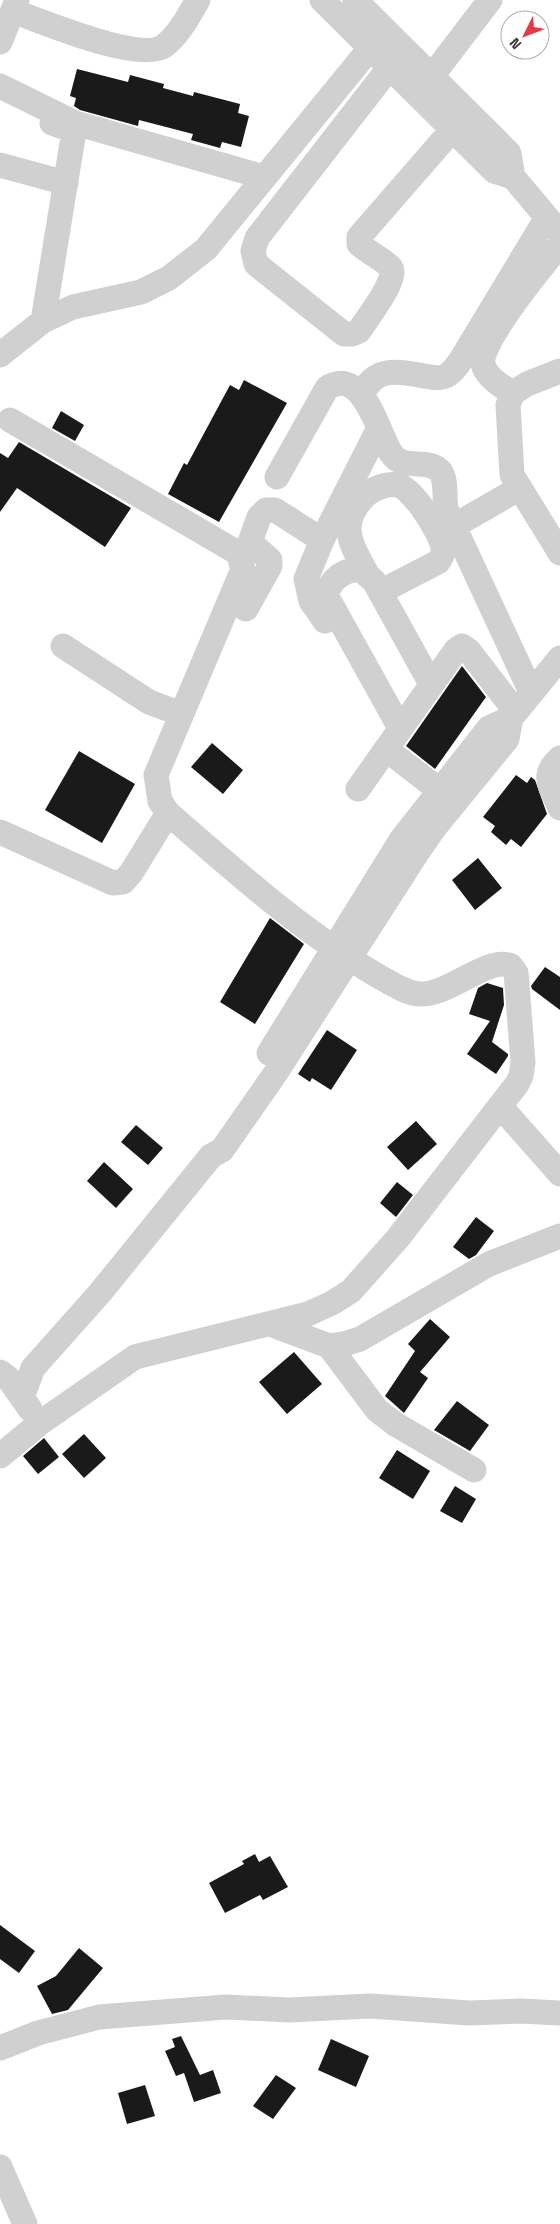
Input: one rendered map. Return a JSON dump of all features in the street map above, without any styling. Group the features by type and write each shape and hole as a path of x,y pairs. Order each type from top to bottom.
{"street":[{"path":"0,42 15,6 109,44 150,50 163,47 178,32 198,0"},
{"path":"322,0 432,76 509,153 513,177 553,226 451,372 442,378 406,373 374,377 367,383 362,396"},
{"path":"355,0 377,39 389,68 494,171 513,177"},
{"path":"432,76 490,0"},
{"path":"3,346 43,321 73,307 142,292 169,278 206,249 377,39"},
{"path":"389,68 256,238 253,251 256,264 344,334 352,334 359,331 389,286 393,275 391,268 359,244 359,237 452,130"},
{"path":"0,86 75,123 264,177"},
{"path":"0,104 74,131 43,321"},
{"path":"0,165 66,183"},
{"path":"513,393 490,376 484,366 483,356 494,332 541,267 560,245"},
{"path":"560,371 527,384 513,393 508,405 512,475 560,553"},
{"path":"277,477 327,388 334,383 354,388 362,396 391,453 398,461 407,464 434,466 440,472 444,480 446,509 531,692"},
{"path":"0,1456 40,1423 135,1357 308,1314 332,1303 351,1290 398,1238 517,1084 521,1076 523,1062 516,972 511,966 498,964 436,993 420,994 405,991 341,953 268,900 168,812 160,802 156,775 243,569 242,560 238,553 10,420"},
{"path":"324,621 311,601 306,579 322,540 379,428"},
{"path":"454,526 520,488"},
{"path":"246,609 270,566 270,560 265,553 250,542 260,517 266,510 276,510 322,540"},
{"path":"400,728 326,596 329,586 343,573 360,569 374,583 431,684"},
{"path":"63,646 149,702 181,714"},
{"path":"358,789 431,684 456,650 462,646 469,651 514,715"},
{"path":"409,847 506,739 514,715 531,692 556,671"},
{"path":"11,1396 33,1368 99,1294 211,1156 222,1150 268,1069 409,847 439,790 489,728 514,715"},
{"path":"386,748 439,790"},
{"path":"560,758 549,768 548,778 560,808"},
{"path":"0,832 113,883 123,882 131,873 168,812"},
{"path":"500,1106 560,1174"},
{"path":"270,1324 329,1346 344,1344 360,1339 489,1264 560,1236"},
{"path":"329,1346 377,1410 395,1424 474,1470"},
{"path":"0,1372 8,1378 11,1396 40,1423"},
{"path":"0,2048 38,2033 99,2018 226,2007 289,2010 370,2006 469,2013 520,2011 560,2013"},
{"path":"0,2166 25,2224"}],"building":[{"path":"77,69 128,82 130,75 164,84 163,88 193,96 194,92 240,104 238,113 249,116 241,147 222,142 220,148 191,140 193,134 139,120 138,126 80,110 74,106 76,98 70,96"},
{"path":"244,380 287,403 219,522 168,494 184,463 187,465 230,385 239,390"},
{"path":"61,411 84,425 75,441 52,428"},
{"path":"19,442 131,508 105,547 17,488 0,512 0,453 8,458"},
{"path":"462,666 486,697 435,769 406,746"},
{"path":"212,743 243,770 223,794 191,767"},
{"path":"79,751 135,784 102,843 45,810"},
{"path":"516,775 527,783 531,777 535,780 547,814 521,847 511,839 506,845 491,832 495,826 483,817"},
{"path":"478,858 502,888 475,910 452,880"},
{"path":"270,918 304,944 255,1024 220,1002"},
{"path":"545,967 560,977 560,1010 532,989 531,986"},
{"path":"487,983 503,988 504,1005 492,1042 508,1054 508,1056 496,1074 467,1054 490,1021 469,1014 478,988"},
{"path":"327,1030 357,1050 331,1090 312,1078 310,1082 298,1074"},
{"path":"416,1121 437,1144 408,1170 387,1147"},
{"path":"136,1125 163,1148 148,1165 121,1142"},
{"path":"104,1162 133,1189 116,1208 87,1181"},
{"path":"397,1182 413,1195 396,1217 380,1203"},
{"path":"476,1217 494,1231 476,1255 469,1259 453,1247"},
{"path":"430,1319 450,1337 420,1372 428,1378 404,1413 385,1396 415,1351 408,1344"},
{"path":"294,1352 322,1384 287,1414 259,1382"},
{"path":"457,1401 489,1425 470,1451 434,1430"},
{"path":"84,1434 106,1458 84,1478 62,1454"},
{"path":"44,1438 59,1457 38,1474 23,1456"},
{"path":"397,1450 430,1471 413,1499 379,1478"},
{"path":"455,1486 476,1499 462,1523 440,1511"},
{"path":"255,1854 259,1862 270,1856 288,1887 263,1900 260,1895 225,1913 209,1883 244,1864 242,1861"},
{"path":"0,1925 35,1951 19,1973 0,1959"},
{"path":"79,1948 103,1968 68,2010 52,2014 37,1986 56,1976"},
{"path":"181,2036 200,2075 213,2070 221,2093 194,2102 184,2073 176,2076 165,2051 175,2047 172,2039"},
{"path":"331,2039 369,2056 356,2087 318,2070"},
{"path":"276,2075 296,2088 273,2119 253,2106"},
{"path":"145,2085 155,2116 127,2124 118,2093"}]}
